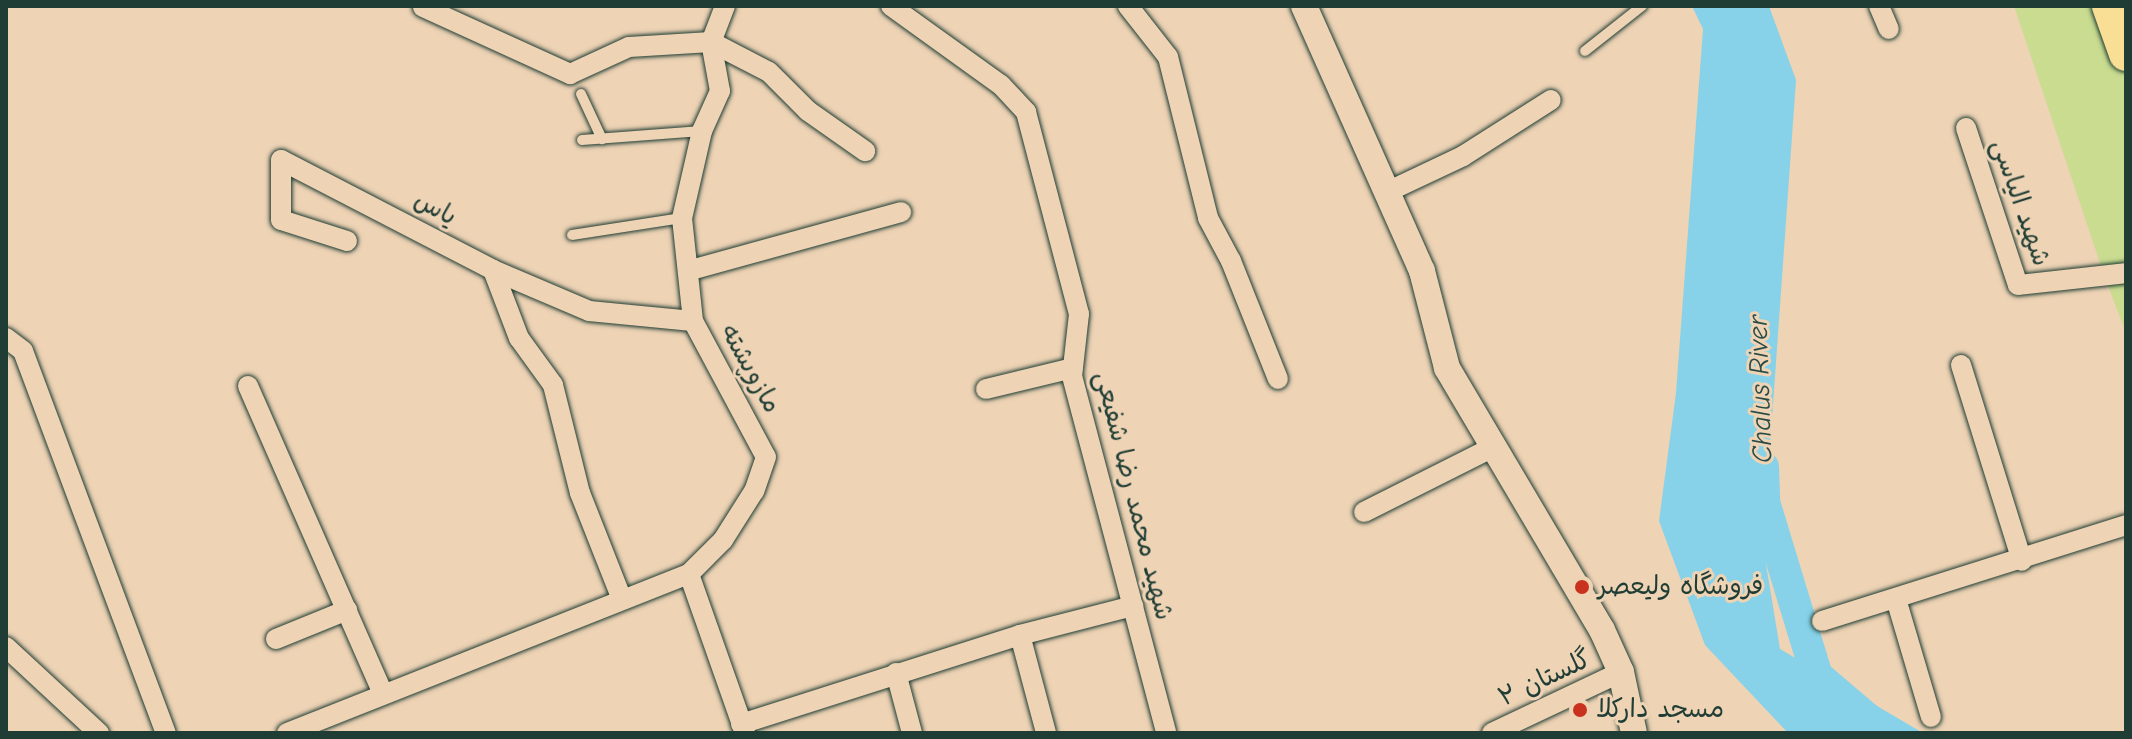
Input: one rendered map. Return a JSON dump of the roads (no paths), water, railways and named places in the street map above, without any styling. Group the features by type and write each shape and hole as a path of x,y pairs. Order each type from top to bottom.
{"highway":[{"path":"2109,6 2126,54"}],"street":[{"path":"711,42 725,6"},
{"name":"شهید محمد رضا شفیعی","path":"891,6 1001,85 1026,112 1079,314 1073,368 1166,733"},
{"path":"1128,6 1168,57 1208,218 1231,261 1278,379"},
{"path":"1304,6 1422,271 1447,368 1491,448 1602,630 1621,672 1634,733"},
{"path":"1879,6 1889,29"},
{"path":"423,7 570,74 629,47 711,42 769,72 808,111 865,151"},
{"name":"مازوپشته","path":"689,574 723,540 754,491 766,457 752,423 693,321 691,270 682,218 702,131 720,91 711,42"},
{"path":"1387,192 1463,156 1551,100"},
{"name":"شهید الیاسی","path":"1966,128 2018,285 2126,273"},
{"name":"یاس","path":"347,241 281,220 281,160 493,270 589,311 693,321"},
{"path":"691,270 901,212"},
{"path":"493,270 519,338 553,385 580,493 621,597"},
{"path":"6,338 23,351 166,733"},
{"path":"1961,365 2022,561"},
{"path":"986,389 1073,368"},
{"path":"248,386 383,694"},
{"path":"1364,512 1491,448"},
{"path":"1822,621 2022,561 2126,525"},
{"path":"287,733 621,597 689,574 743,728 896,673 1020,635 1133,606"},
{"path":"1896,599 1931,717"},
{"path":"276,639 347,610"},
{"path":"1020,635 1046,733"},
{"path":"6,647 99,733"},
{"name":"گلستان ۲","path":"1492,733 1621,672"},
{"path":"896,673 912,733"}],"lane":[{"path":"1585,51 1642,6"},
{"path":"581,94 602,139"},
{"path":"582,140 702,131"},
{"path":"572,235 682,218"}],"water":[{"path":"1692,6 1769,6 1796,80 1763,546 1780,649 1923,733 1788,733 1705,645 1659,521 1676,393 1703,29"}],"waterway":[{"name":"Chalus River","path":"1763,467 1764,502 1817,676 1884,733"}],"place":[{"name":"فروشگاه ولیعصر","path":"1582,587"},
{"name":"مسجد دارکلا","path":"1580,710"}]}
